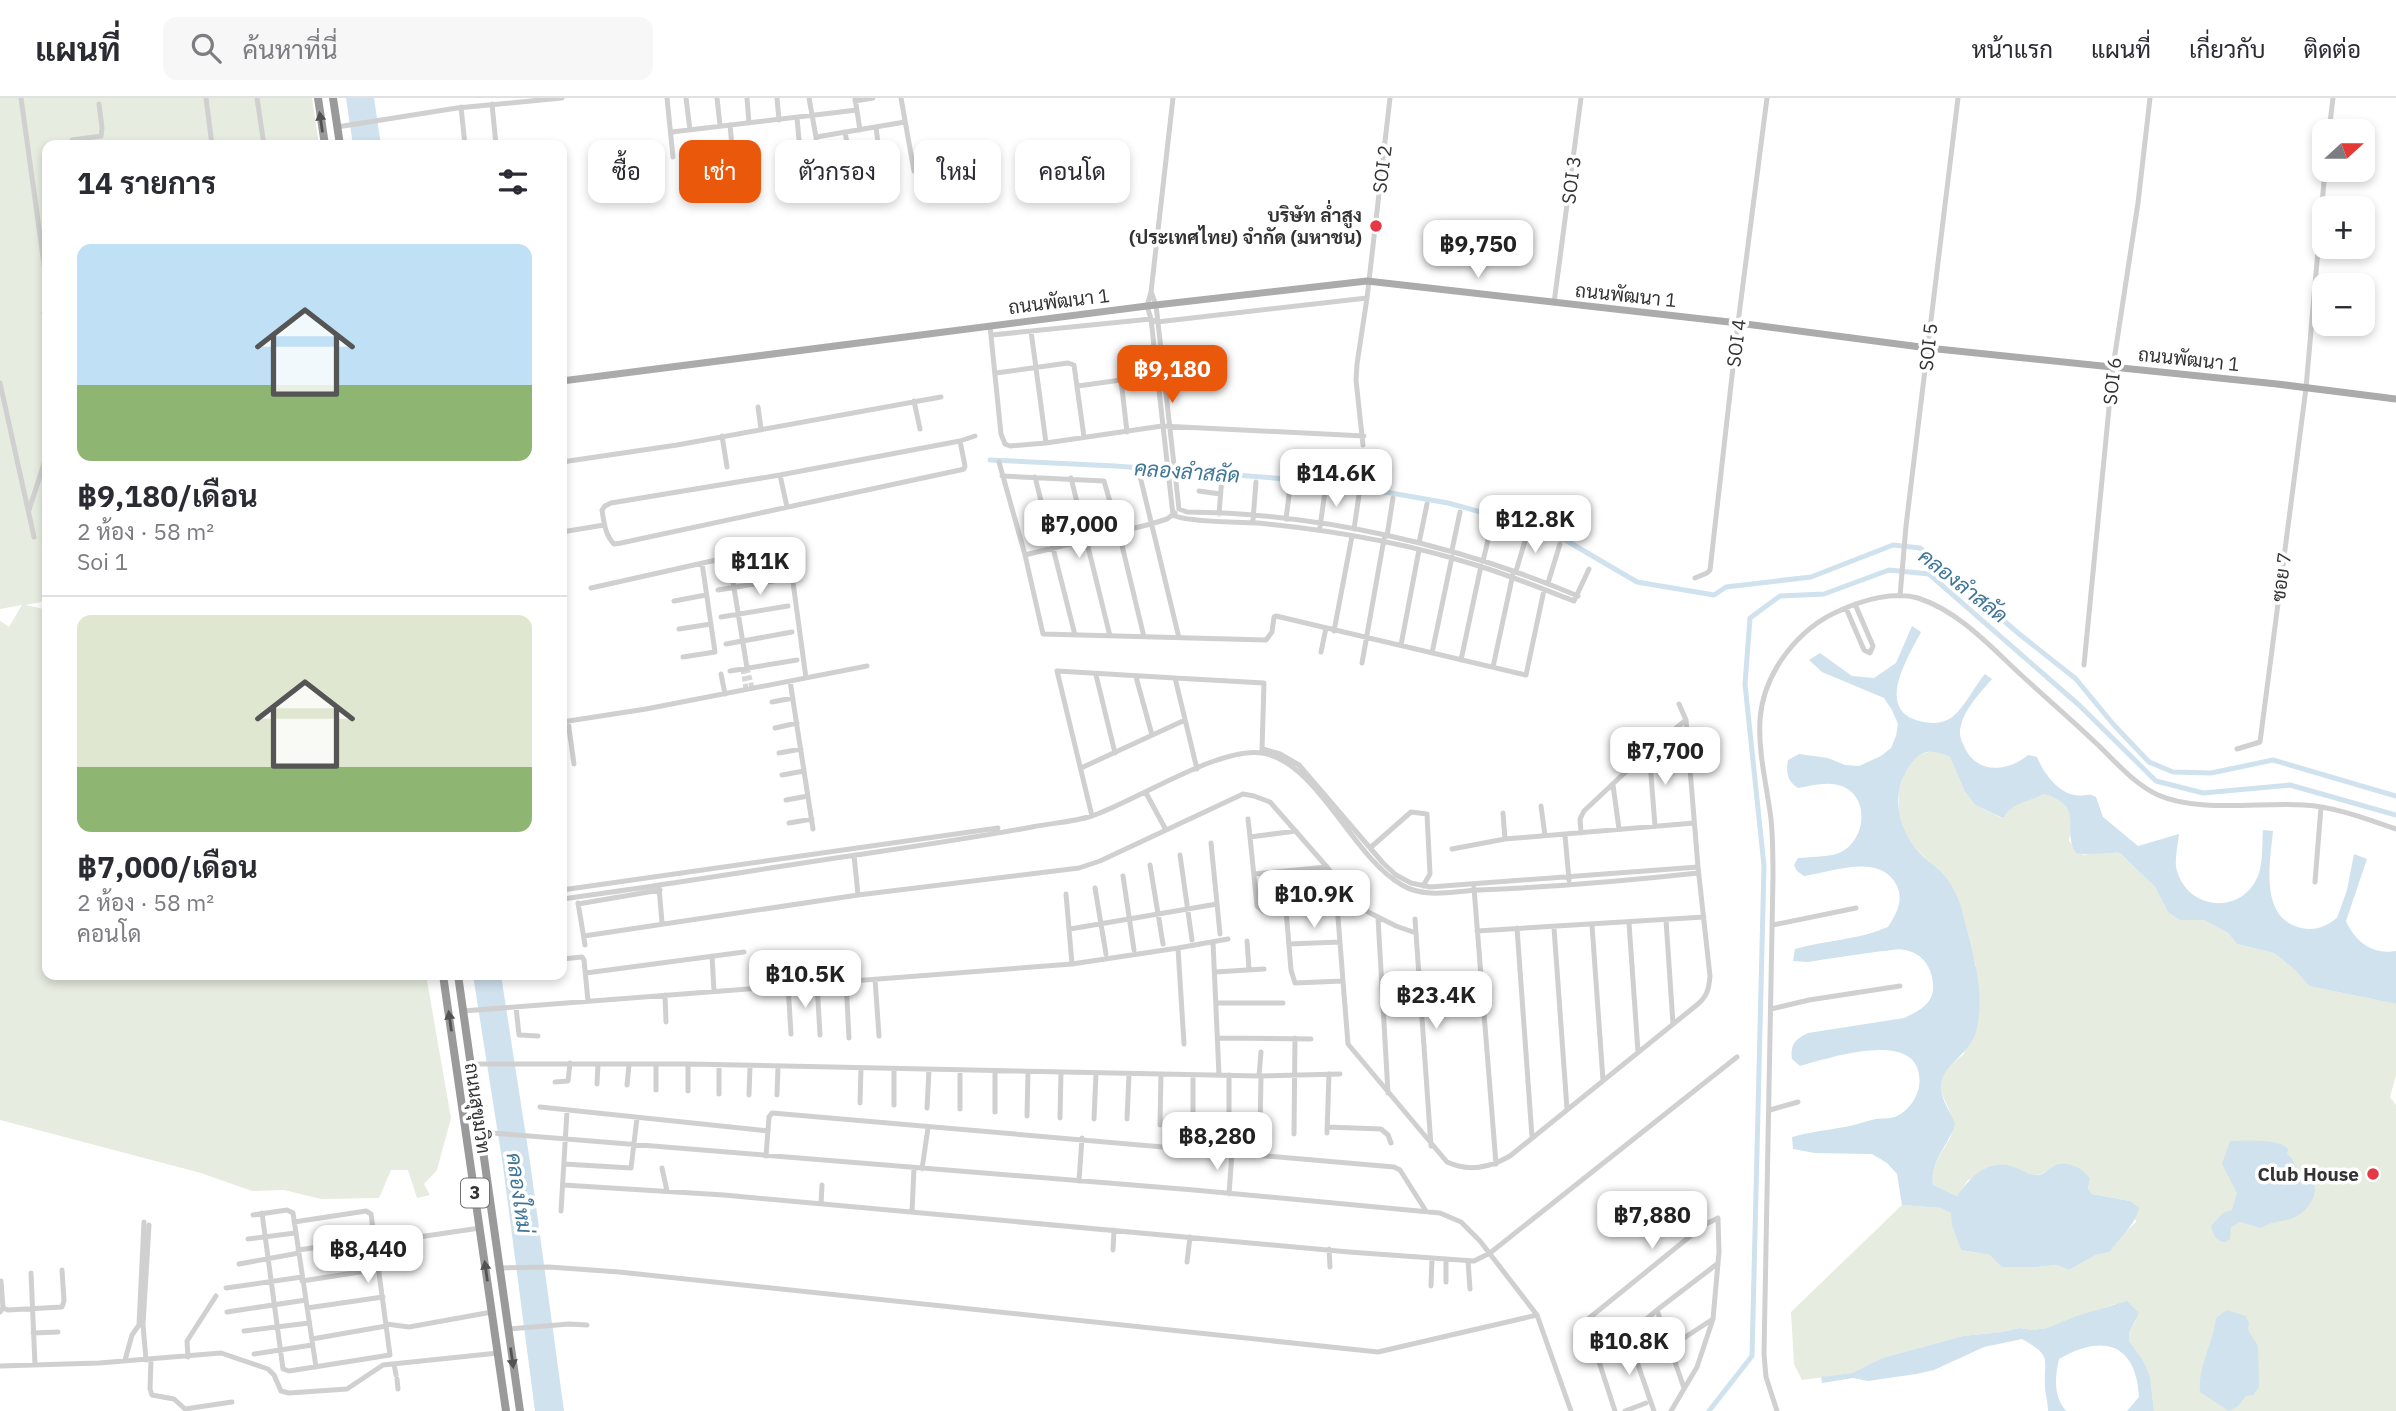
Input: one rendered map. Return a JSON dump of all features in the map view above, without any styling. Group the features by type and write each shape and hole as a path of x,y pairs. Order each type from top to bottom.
{"highway":[{"path":"318,98 323,140"},
{"path":"333,98 339,140"},
{"name":"ถนนสุขุมวิท","path":"444,980 506,1411"},
{"name":"ถนนสุขุมวิท","path":"459,980 520,1411"}],"main road":[{"name":"ถนนพัฒนา 1","path":"567,380 991,330 1147,306 1367,281 1738,323 1928,348 2396,399"}],"street":[{"path":"21,98 42,236"},
{"path":"206,98 211,140"},
{"path":"257,98 262,111 264,140"},
{"path":"337,127 461,107 562,98"},
{"path":"667,98 673,156"},
{"path":"686,98 690,130"},
{"path":"717,98 720,125"},
{"path":"747,98 749,123"},
{"path":"777,98 779,120"},
{"path":"809,98 816,140"},
{"path":"860,130 855,100 873,98"},
{"path":"901,98 914,171"},
{"path":"1172,512 1147,306 1151,292 1173,98"},
{"name":"SOI 2","path":"1363,445 1356,380 1390,98"},
{"name":"SOI 3","path":"1554,303 1581,98"},
{"name":"SOI 4","path":"1695,578 1710,570 1767,98"},
{"name":"SOI 5","path":"1900,596 1900,577 1958,98"},
{"name":"SOI 6","path":"2084,665 2112,367 2138,203 2150,98"},
{"path":"2330,119 2333,98"},
{"path":"93,140 101,136 99,104"},
{"path":"492,104 496,140"},
{"path":"461,107 464,140"},
{"path":"671,132 857,110"},
{"path":"797,118 799,140"},
{"path":"816,137 905,122"},
{"path":"730,125 731,140"},
{"path":"876,127 878,140"},
{"path":"845,132 846,140"},
{"path":"2306,388 2324,182"},
{"path":"35,259 42,257"},
{"path":"1151,292 1156,305 1179,509"},
{"path":"1364,436 1161,426 1010,446 1005,444 1001,434 991,330 1031,331 1150,319 1157,322 1367,298"},
{"path":"1031,331 1046,443"},
{"path":"996,373 1068,363 1074,365 1084,437"},
{"path":"1078,386 1156,374"},
{"path":"1121,380 1127,432"},
{"path":"2,384 34,537"},
{"name":"ซอย 7","path":"2237,749 2260,742 2306,388"},
{"path":"567,461 941,397"},
{"path":"914,401 920,429"},
{"path":"758,407 761,429"},
{"path":"722,436 727,467"},
{"path":"960,441 964,469 614,544 604,525 602,510 611,503 780,475 975,436"},
{"path":"999,462 1025,555 1042,634 1266,640 1272,632 1276,616 1523,675 1528,672 1544,590"},
{"path":"28,513 42,470"},
{"path":"780,475 787,507"},
{"path":"1002,476 1104,481 1144,637"},
{"path":"1140,476 1180,638"},
{"path":"1035,477 1075,635"},
{"path":"1219,514 1222,477"},
{"path":"1071,478 1110,636"},
{"path":"1286,519 1291,480"},
{"path":"1253,520 1256,482"},
{"path":"1320,527 1326,484"},
{"path":"1199,491 1220,494"},
{"path":"1334,631 1359,495"},
{"path":"1362,663 1393,498"},
{"path":"1419,543 1427,504"},
{"path":"1025,555 1151,524 1167,519 1172,512 1179,509 1320,527"},
{"path":"1172,512 1184,519 1286,519 1419,543 1574,601 1590,569"},
{"path":"1431,652 1460,512"},
{"path":"1462,661 1493,519"},
{"path":"567,531 604,525"},
{"path":"1494,667 1514,578 1528,531"},
{"path":"1386,538 1418,550 1451,553"},
{"path":"1548,583 1560,544"},
{"path":"1400,645 1418,550"},
{"path":"591,587 743,554"},
{"path":"729,558 745,668"},
{"path":"682,657 715,652 702,564"},
{"path":"1483,565 1516,571 1578,596"},
{"path":"792,575 806,678"},
{"path":"718,590 785,579"},
{"path":"674,601 706,594"},
{"path":"1777,1411 1766,1377 1764,1354 1773,925 1772,833 1761,750 1760,718 1774,671 1792,645 1810,628 1833,613 1855,604 1900,596 1916,598 1954,616 2072,720 2138,784 2157,794 2176,801 2200,803 2321,807 2363,817 2396,829"},
{"path":"1846,608 1863,649 1870,653 1873,646 1855,604"},
{"path":"721,617 788,606"},
{"path":"680,629 710,624"},
{"path":"1321,652 1326,628"},
{"path":"726,644 792,632"},
{"path":"730,671 797,660"},
{"path":"567,722 867,666"},
{"path":"1092,816 1057,672 1264,683 1262,751"},
{"path":"721,674 725,694"},
{"path":"1096,675 1115,752"},
{"path":"1136,677 1152,735"},
{"path":"1175,678 1197,769"},
{"path":"790,681 813,829"},
{"path":"772,702 793,698"},
{"path":"1337,881 1348,1044 1447,1163 1469,1168 1496,1164 1510,1156 1673,1024 1704,998 1709,988 1686,720 1679,704"},
{"path":"1081,768 1185,720"},
{"path":"1581,833 1581,814 1649,750 1686,720"},
{"path":"775,728 797,723"},
{"path":"567,731 574,764"},
{"path":"779,752 801,749"},
{"path":"1649,750 1655,826"},
{"path":"567,889 890,847 1092,816 1238,753 1262,751 1283,760 1303,775 1382,870 1400,885 1420,892 1570,886 1698,870"},
{"path":"782,775 804,771"},
{"path":"1614,785 1619,829"},
{"path":"1147,794 1166,830"},
{"path":"584,936 858,895 1079,868 1100,861 1243,794 1269,803 1296,831 1350,898 1378,918 1416,933"},
{"path":"786,800 808,796"},
{"path":"1541,806 1545,836"},
{"path":"2315,881 2321,807"},
{"path":"1370,848 1412,812 1427,814 1430,874 1423,886"},
{"path":"1503,814 1505,839"},
{"path":"789,823 812,819"},
{"path":"1248,819 1255,898 1259,908 1264,911 1337,905"},
{"path":"1452,849 1505,839 1694,823"},
{"path":"1347,825 1403,880 1423,886 1474,890 1569,877 1698,870"},
{"path":"985,833 998,828"},
{"path":"1250,836 1296,831"},
{"path":"1565,835 1570,886"},
{"path":"1210,843 1220,934"},
{"path":"578,904 794,860 854,858 890,847"},
{"path":"1180,855 1192,940"},
{"path":"854,858 858,895"},
{"path":"1150,865 1163,944"},
{"path":"1254,874 1326,867"},
{"path":"702,870 703,878"},
{"path":"1123,876 1134,950"},
{"path":"647,878 648,886"},
{"path":"567,898 648,886 659,887"},
{"path":"659,887 662,923"},
{"path":"1095,888 1106,954"},
{"path":"1474,890 1496,1164"},
{"path":"1066,894 1072,964"},
{"path":"577,897 585,945"},
{"path":"1070,929 1217,904"},
{"path":"1773,925 1856,908"},
{"path":"1286,909 1291,970 1295,983 1343,981"},
{"path":"1477,931 1704,917"},
{"path":"1378,918 1388,1093"},
{"path":"1415,919 1431,1146"},
{"path":"1666,920 1673,1024"},
{"path":"1629,923 1638,1052"},
{"path":"1592,925 1603,1080"},
{"path":"1517,928 1532,1137"},
{"path":"1554,928 1567,1109"},
{"path":"463,1011 1072,964 1228,939"},
{"path":"1247,941 1249,969"},
{"path":"1213,942 1219,1075"},
{"path":"1289,944 1340,942"},
{"path":"1178,948 1184,1044"},
{"path":"586,973 744,952"},
{"path":"712,956 714,991"},
{"path":"567,958 582,957 588,1001"},
{"path":"1215,972 1264,969"},
{"path":"875,979 879,1036"},
{"path":"846,981 849,1038"},
{"path":"817,983 820,1035"},
{"path":"788,985 791,1034"},
{"path":"1771,1009 1809,1000 1900,986"},
{"path":"665,995 666,1023"},
{"path":"1217,1003 1283,1003"},
{"path":"516,1007 519,1035 538,1036"},
{"path":"1219,1038 1311,1039"},
{"path":"1294,1135 1295,1038"},
{"path":"1260,1133 1261,1052"},
{"path":"563,1185 821,1204 1446,1260 1478,1260 1737,1057"},
{"path":"555,1082 568,1081 570,1063"},
{"path":"597,1084 598,1063"},
{"path":"470,1064 688,1064 778,1068 1260,1076 1340,1074"},
{"path":"688,1064 688,1091"},
{"path":"627,1085 629,1065"},
{"path":"656,1065 656,1090"},
{"path":"719,1066 719,1094"},
{"path":"749,1096 750,1067"},
{"path":"778,1068 778,1095"},
{"path":"860,1103 862,1068"},
{"path":"894,1069 894,1105"},
{"path":"927,1108 929,1070"},
{"path":"960,1070 960,1109"},
{"path":"995,1071 995,1112"},
{"path":"1027,1116 1028,1072"},
{"path":"1059,1118 1061,1072"},
{"path":"1094,1119 1096,1073"},
{"path":"1127,1119 1129,1073"},
{"path":"1160,1125 1161,1074"},
{"path":"1193,1074 1193,1126"},
{"path":"1229,1074 1229,1133"},
{"path":"1329,1074 1327,1130 1381,1129 1388,1135 1391,1143"},
{"path":"1770,1110 1798,1102"},
{"path":"540,1107 768,1131"},
{"path":"561,1211 567,1111"},
{"path":"766,1156 769,1117 772,1113 1397,1168 1426,1211"},
{"path":"564,1164 631,1168 637,1118"},
{"path":"912,1212 918,1168 928,1128"},
{"path":"480,1132 1440,1213 1461,1223 1489,1253 1538,1315 1571,1411"},
{"path":"1079,1181 1082,1139"},
{"path":"1229,1194 1232,1153"},
{"path":"662,1168 667,1191"},
{"path":"821,1204 822,1185"},
{"path":"253,1214 291,1210 316,1367"},
{"path":"262,1213 285,1371 390,1355 369,1211 294,1222"},
{"path":"1615,1411 1589,1331 1588,1319 1704,1225 1717,1218 1719,1226 1713,1319 1702,1356 1671,1411"},
{"path":"125,1360 132,1335 139,1325 146,1224 143,1325 152,1395 174,1399 185,1409 232,1402"},
{"path":"239,1264 375,1238 405,1239 480,1228"},
{"path":"1113,1250 1114,1230"},
{"path":"248,1239 295,1233"},
{"path":"1187,1262 1190,1237"},
{"path":"1329,1250 1330,1267"},
{"path":"1431,1286 1432,1258"},
{"path":"1446,1260 1446,1282"},
{"path":"1468,1261 1470,1289"},
{"path":"1598,1361 1657,1310 1717,1265"},
{"path":"500,1268 549,1267 907,1301 1378,1352 1538,1315"},
{"path":"226,1287 379,1269"},
{"path":"1,1281 1,1310 64,1305 62,1270"},
{"path":"31,1273 35,1366"},
{"path":"188,1357 187,1341 216,1296"},
{"path":"307,1308 383,1297"},
{"path":"227,1312 306,1300"},
{"path":"1657,1310 1684,1388"},
{"path":"254,1354 386,1325 409,1326 492,1312"},
{"path":"1670,1347 1713,1319"},
{"path":"244,1331 309,1323"},
{"path":"508,1329 587,1325"},
{"path":"33,1333 58,1332"},
{"path":"1628,1336 1654,1411"},
{"path":"0,1366 149,1360 221,1353 268,1369 274,1375 281,1391 289,1393 347,1390 383,1365 498,1353"},
{"path":"394,1364 398,1389"},
{"path":"1625,1411 1646,1403"}],"shaded area":[{"path":"0,98 312,98 318,140 42,140 42,602 25,605 42,609 42,980 427,980 451,1118 437,1170 424,1184 430,1195 417,1198 408,1170 391,1170 379,1198 321,1199 284,1190 252,1191 201,1173 0,1120 0,621 9,627 22,605 0,609"},
{"path":"1936,750 1950,757 1964,790 1975,805 2002,818 2015,805 2044,794 2060,801 2070,817 2069,841 2084,855 2100,852 2120,853 2155,887 2168,912 2181,920 2204,920 2228,933 2237,944 2274,953 2309,986 2396,1004 2396,1075 2390,1097 2396,1105 2396,1411 2154,1411 2150,1376 2143,1360 2129,1341 2129,1333 2136,1320 2115,1304 2047,1328 2019,1328 1963,1336 1882,1358 1852,1373 1802,1380 1794,1364 1791,1312 1902,1205 1941,1208 1952,1213 1961,1250 1990,1255 2003,1266 2057,1265 2069,1270 2096,1255 2110,1252 2117,1240 2136,1222 2130,1201 2092,1194 2088,1189 2090,1179 2053,1166 2048,1171 2033,1175 2011,1166 1968,1180 1957,1196 1933,1185 1937,1160 1951,1137 1950,1113 1941,1087 1950,1067 1964,1054 1976,966 1963,914 1950,883 1909,841 1903,831 1899,812 1899,791 1905,771 1918,755"}],"water":[{"path":"346,98 374,98 380,140 352,140"},
{"path":"1912,626 1921,632 1903,668 1897,694 1899,705 1906,715 1928,723 1947,720 1960,710 1985,674 1992,679 1970,706 1960,731 1964,746 1976,762 1993,768 2011,765 2028,755 2037,757 2057,786 2075,795 2096,797 2103,817 2138,846 2179,834 2176,867 2182,882 2191,893 2202,900 2229,902 2241,897 2259,873 2263,830 2273,831 2269,873 2273,901 2278,913 2301,928 2320,928 2337,918 2347,890 2354,854 2367,859 2346,921 2354,935 2372,949 2396,951 2396,1004 2309,986 2274,953 2237,944 2228,933 2204,920 2180,920 2168,912 2155,887 2120,853 2076,853 2070,834 2069,812 2057,799 2044,794 2016,805 2003,818 1975,805 1964,790 1950,757 1928,752 1916,758 1902,781 1898,806 1901,819 1912,843 1947,879 1957,896 1974,958 1980,1000 1974,1038 1945,1073 1942,1081 1943,1098 1955,1124 1934,1168 1933,1185 1957,1196 1973,1177 1986,1168 2011,1166 2038,1175 2057,1165 2067,1164 2087,1175 2090,1179 2088,1189 2092,1194 2130,1201 2139,1208 2131,1226 2110,1252 2096,1255 2069,1270 2057,1265 2002,1267 1990,1255 1961,1250 1952,1225 1951,1213 1941,1208 1902,1205 1897,1174 1887,1163 1872,1154 1815,1153 1793,1149 1792,1137 1897,1116 1911,1104 1919,1087 1917,1068 1908,1056 1893,1051 1853,1053 1800,1066 1792,1059 1794,1043 1808,1033 1904,1018 1925,1006 1933,991 1933,984 1931,972 1925,962 1916,954 1902,949 1808,962 1793,961 1795,949 1865,935 1888,927 1900,897 1897,886 1889,876 1868,867 1842,868 1804,876 1797,871 1794,865 1798,858 1836,854 1853,842 1861,824 1861,813 1854,795 1846,788 1829,784 1798,788 1789,779 1787,769 1788,760 1799,754 1859,766 1891,748 1898,724 1884,698 1822,672 1809,660 1820,653 1852,676 1874,678 1896,663"},
{"name":"คลองใหม่","path":"474,980 502,980 564,1411 535,1411 503,1166"},
{"path":"2230,1141 2284,1145 2298,1170 2313,1182 2315,1187 2313,1198 2306,1208 2293,1218 2261,1228 2240,1222 2231,1227 2230,1239 2225,1242 2217,1239 2211,1226 2223,1213 2232,1210 2237,1193 2222,1164"},
{"path":"2127,1301 2139,1313 2129,1333 2129,1341 2143,1360 2150,1376 2154,1411 2127,1411 2139,1397 2131,1364 2124,1354 2114,1348 2102,1346 2075,1351 2059,1359 2056,1386 2066,1411 2048,1411 2045,1359 2039,1350 2022,1339 1984,1347 1934,1370 1916,1374 1868,1381 1853,1378 1822,1383 1821,1377 1852,1373 1882,1358 1963,1336 2019,1328 2047,1328"},
{"path":"2227,1310 2246,1316 2249,1323 2248,1330 2258,1346 2259,1387 2253,1395 2246,1396 2238,1406 2229,1411 2200,1392 2201,1373 2216,1318"}],"waterway":[{"name":"คลองลำสลัด","path":"990,460 1115,466 1328,482 1448,503 1499,517 1567,541 1637,582 1714,595 1726,587 1811,577 1893,545 1920,548 2076,679 2149,762 2173,772 2211,773 2273,760 2396,796"},
{"path":"1709,1411 1752,1356 1764,866 1745,684 1750,618 1780,596 1824,594 1889,570 1929,574 2079,705 2156,781 2203,793 2290,785 2396,815"}],"tunnel":[{"path":"747,668 752,688"},
{"path":"743,669 746,689"}],"place":[{"name":"บริษัท ล่ำสูง (ประเทศไทย) จำกัด (มหาชน)","path":"1376,226"},
{"name":"Club House","path":"2373,1174"}]}
